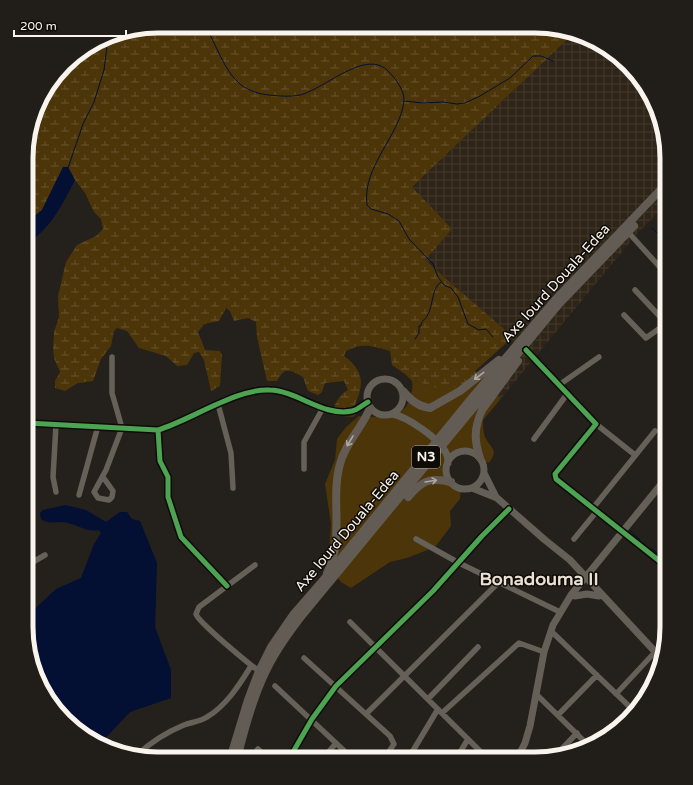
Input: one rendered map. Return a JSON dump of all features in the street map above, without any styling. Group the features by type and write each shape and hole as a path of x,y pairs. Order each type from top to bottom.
{"highway":[{"name":"Axe lourd Douala-Edea","path":"239,752 265,673 277,651 300,618 354,554 583,270 660,190"},
{"name":"Axe lourd Douala-Edea","path":"232,752 248,700 259,671 271,647 293,615 531,334 660,198"},
{"path":"480,458 475,437 478,420 482,410 526,350 531,334"},
{"path":"403,391 420,407 430,408 437,405 494,365 531,334"},
{"path":"320,584 329,569 336,546 337,489 340,463 344,452 369,405"},
{"path":"354,554 383,526 422,483 430,479 451,482"}],"main road":[{"path":"392,414 398,410 402,403 403,391 400,386 390,379 377,380 368,390 369,405 378,414 392,414 410,420 445,450 468,452 480,458 483,464 484,473 496,498"},
{"path":"402,403 410,420"},
{"path":"445,450 448,463 447,470 451,482 461,488 472,488 496,498 565,558 585,567 596,565"},
{"path":"448,463 459,452"},
{"path":"472,488 478,484 484,473"},
{"path":"587,580 596,565 660,487"},
{"path":"520,752 528,735 544,652 551,631 560,612 587,580 625,530"},
{"path":"565,558 567,563 587,580 657,653"},
{"path":"574,563 599,596"},
{"path":"572,598 587,594 599,596 606,600"}],"street":[{"path":"628,232 660,267"},
{"path":"635,290 660,317"},
{"path":"624,315 646,338 660,328"},
{"path":"526,350 596,424 635,455"},
{"path":"102,477 122,428 112,393 112,357"},
{"path":"559,384 599,357"},
{"path":"33,423 158,430 174,425 218,404 268,390 284,392 323,408 348,412 369,405"},
{"path":"534,439 567,394"},
{"path":"218,404 231,453 233,488"},
{"path":"304,469 304,442 323,408"},
{"path":"596,424 555,474 558,481 625,530 660,561"},
{"path":"56,425 53,477 56,492"},
{"path":"79,495 98,426"},
{"path":"158,430 160,461 168,477 168,497 181,536 227,586"},
{"path":"574,539 635,455 655,431"},
{"path":"293,752 312,719 336,686 459,563 482,536 509,509"},
{"path":"416,538 459,563 560,612"},
{"path":"33,562 45,555"},
{"path":"255,565 199,607 196,611 197,617 251,666 259,671"},
{"path":"366,714 498,583"},
{"path":"350,622 481,752"},
{"path":"551,631 630,707"},
{"path":"413,752 440,711 519,643 544,652"},
{"path":"428,699 478,647"},
{"path":"616,694 657,655"},
{"path":"304,658 390,736 394,743 388,752"},
{"path":"141,751 169,732 184,725 197,722 217,710 236,689 251,666"},
{"path":"558,715 597,675"},
{"path":"276,686 346,752"},
{"path":"536,694 584,741"},
{"path":"560,750 577,733"},
{"path":"460,752 468,739"},
{"path":"329,752 336,743"}],"shaded area":[{"path":"569,38 590,46 604,54 629,76 647,103 658,134 660,150 660,211 636,235 499,401 513,337 425,260 412,187"}],"green space":[{"path":"158,33 535,33 559,35 569,38 412,187 452,229 425,260 513,337 475,371 501,396 477,383 469,383 449,388 429,387 420,382 412,381 392,365 390,351 373,346 357,346 346,351 344,356 356,367 361,379 360,392 354,407 356,414 353,417 332,415 337,400 348,390 344,381 325,383 322,392 318,395 308,391 303,377 291,371 285,371 277,381 267,381 257,337 256,322 248,318 234,321 230,311 226,308 219,321 204,324 198,332 205,350 220,351 222,355 220,386 211,391 204,360 199,352 194,353 187,365 177,366 166,356 139,348 127,331 117,328 114,331 111,346 101,359 93,381 78,383 65,391 55,388 55,381 60,372 54,358 54,332 59,317 58,296 66,262 77,245 96,236 103,229 101,219 94,212 85,193 75,180 68,167 63,167 42,210 33,217 34,142 37,126 46,103 59,82 76,64 103,46 118,40 134,35"},
{"path":"412,381 420,382 429,387 477,383 500,397 499,401 483,420 484,435 494,452 489,463 469,452 455,454 451,459 448,465 448,472 454,484 461,488 460,499 450,511 451,526 435,547 407,558 390,562 351,588 341,582 328,568 331,524 325,484 335,460 337,439 346,427 359,416 390,416 403,410 411,395"}],"water":[{"path":"63,167 68,167 75,180 61,207 43,231 33,240 33,217 42,210"},
{"path":"65,505 86,510 106,522 120,512 127,512 132,519 140,521 157,563 155,627 171,670 171,698 130,712 104,739 89,731 76,721 54,696 40,667 35,651 33,635 33,610 56,589 81,578 94,544 101,533 99,530 89,530 67,523 43,521 40,513 43,510"}],"waterway":[{"path":"209,33 225,65 235,79 251,91 265,95 300,95 346,72 369,64 380,66 389,72 397,81 403,93 404,101 396,127 375,164 370,177 367,191 367,205 371,209 388,214 399,221 409,239 433,264 438,277 444,285 451,288 458,297 468,324 479,330 486,329 493,337"},
{"path":"68,168 83,124 94,102 104,70 107,44"},
{"path":"404,101 423,103 465,103 510,78 533,56 541,56 553,61"},
{"path":"652,228 660,235"},
{"path":"415,339 419,333 419,326 421,326 429,312 434,292 441,282"},
{"path":"559,477 568,484"},
{"path":"630,530 640,540"},
{"path":"652,549 660,555"}],"cycle path":[{"path":"526,350 596,424 555,474 556,479 660,561"},
{"path":"33,423 158,430 229,399 243,394 270,390 280,391 321,407 341,412 358,409 368,402"},
{"path":"158,430 160,461 168,477 168,497 181,537 227,586"},
{"path":"293,752 312,719 336,686 433,591 482,536 509,509"}],"district":[{"name":"Bonadouma II","path":"539,579"}]}
